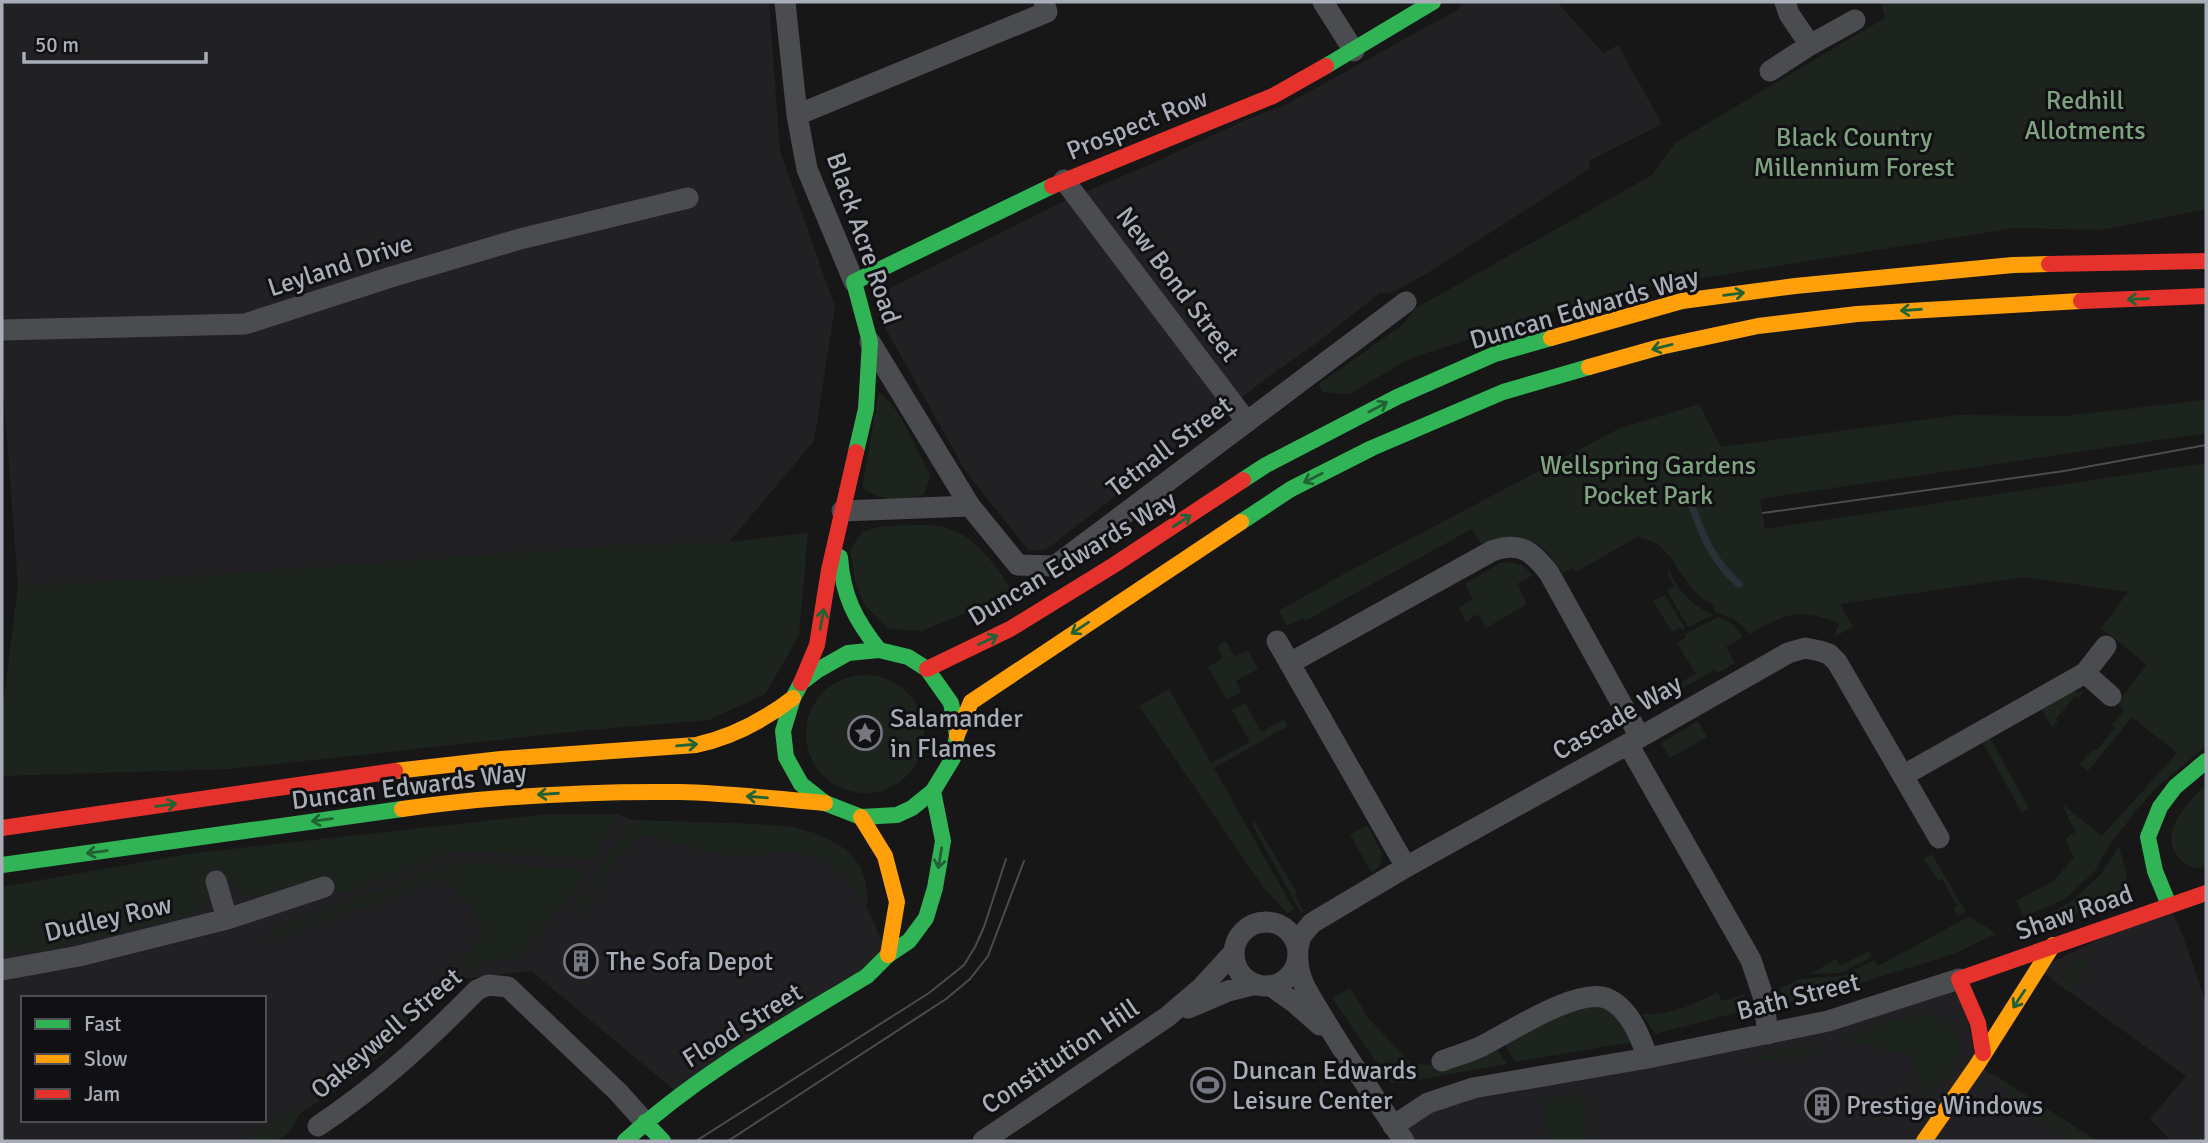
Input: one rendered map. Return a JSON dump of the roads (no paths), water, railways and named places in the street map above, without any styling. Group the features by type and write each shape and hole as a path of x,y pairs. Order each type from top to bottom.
{"main road":[{"name":"Prospect Row","path":"854,282 1064,180 1273,96 1354,51 1433,2"},
{"name":"Duncan Edwards Way","path":"927,669 1010,629 1114,565 1266,465 1396,397 1495,354 1682,301 1782,288 2013,265 2206,261"},
{"name":"Black Acre Road","path":"801,683 817,645 829,570 866,409 870,342 854,282"},
{"path":"957,735 951,703 927,669 908,657 879,650 848,653 801,683 793,698 783,731 786,757 802,784 825,803 861,817 897,814 912,808 933,791 954,758 957,735 971,702 1291,489 1372,448 1503,392 1660,347 1759,326 1857,314 2023,303 2206,296"},
{"name":"Black Acre Road","path":"839,532 841,580 853,617 879,650"},
{"name":"Duncan Edwards Way","path":"2,828 406,769 720,741 768,718 793,698"},
{"path":"2169,905 2155,871 2148,837 2160,807 2175,787 2206,761"},
{"name":"Flood Street","path":"625,1141 706,1074 867,976 909,941 926,918 935,888 943,841 933,791"},
{"name":"Duncan Edwards Way","path":"2,865 458,801 562,793 683,792 825,803"},
{"path":"861,817 886,856 897,902 888,956"},
{"name":"Shaw Road","path":"1959,979 2206,893"},
{"path":"1924,1141 2053,945"},
{"path":"1959,979 1978,1023 1983,1053"},
{"path":"645,1122 663,1141"}],"street":[{"name":"Black Acre Road","path":"785,2 797,115 807,169 854,282"},
{"path":"1323,2 1354,51"},
{"path":"1784,2 1810,45"},
{"path":"797,115 1045,7"},
{"path":"1770,71 1854,20"},
{"name":"New Bond Street","path":"1064,180 1247,422"},
{"name":"Leyland Drive","path":"2,330 245,324 520,239 688,198"},
{"name":"Tetnall Street","path":"870,342 970,506 1018,565 1055,566 1406,302"},
{"path":"842,511 970,506"},
{"path":"1290,663 1492,551 1507,545 1524,549 1537,557 1549,573 1634,741 1751,960 1763,996 1768,1034"},
{"path":"1277,641 1406,867"},
{"path":"1904,775 2085,673 2106,646"},
{"name":"Cascade Way","path":"1298,954 1301,936 1312,923 1763,665 1805,648 1829,654 1837,662 1939,838"},
{"path":"2085,673 2111,696"},
{"path":"216,881 227,919"},
{"name":"Dudley Row","path":"2,970 79,956 227,919 324,887"},
{"path":"1338,1044 1295,1003 1242,975 1236,966 1234,952 1238,937 1252,925 1264,922 1283,926 1295,939 1299,975 1338,1044 1399,1133"},
{"name":"Cascade Way","path":"1283,926 1312,923"},
{"name":"Constitution Hill","path":"983,1141 1167,1017 1201,988 1234,952"},
{"path":"1263,985 1286,979 1294,971 1298,954"},
{"name":"Bath Street","path":"1399,1133 1428,1103 1473,1088 1648,1058 1828,1021 1959,979"},
{"name":"Oakeywell Street","path":"318,1126 357,1100 423,1045 477,990 488,985 508,987 618,1092 645,1122"},
{"name":"Constitution Hill","path":"1167,1017 1228,991 1263,985"},
{"path":"1442,1061 1480,1047 1566,1003 1587,996 1604,998 1618,1005 1632,1022 1648,1058"}],"waterway":[{"path":"1691,503 1709,547 1722,567 1739,584"}],"tram line":[{"path":"1763,513 2064,471 2206,445"},
{"path":"696,1141 929,993 964,965 984,927 1006,859"},
{"path":"728,1141 946,999 970,979 988,956 1024,861"}],"place":[{"name":"Salamander in Flames","path":"865,733"},
{"name":"The Sofa Depot","path":"581,961"},
{"name":"Duncan Edwards Leisure Center","path":"1208,1085"},
{"name":"Prestige Windows","path":"1822,1105"}],"park label":[{"name":"Redhill Allotments","path":"2085,115"},
{"name":"Black Country Millennium Forest","path":"1854,152"},
{"name":"Wellspring Gardens Pocket Park","path":"1648,480"}]}
